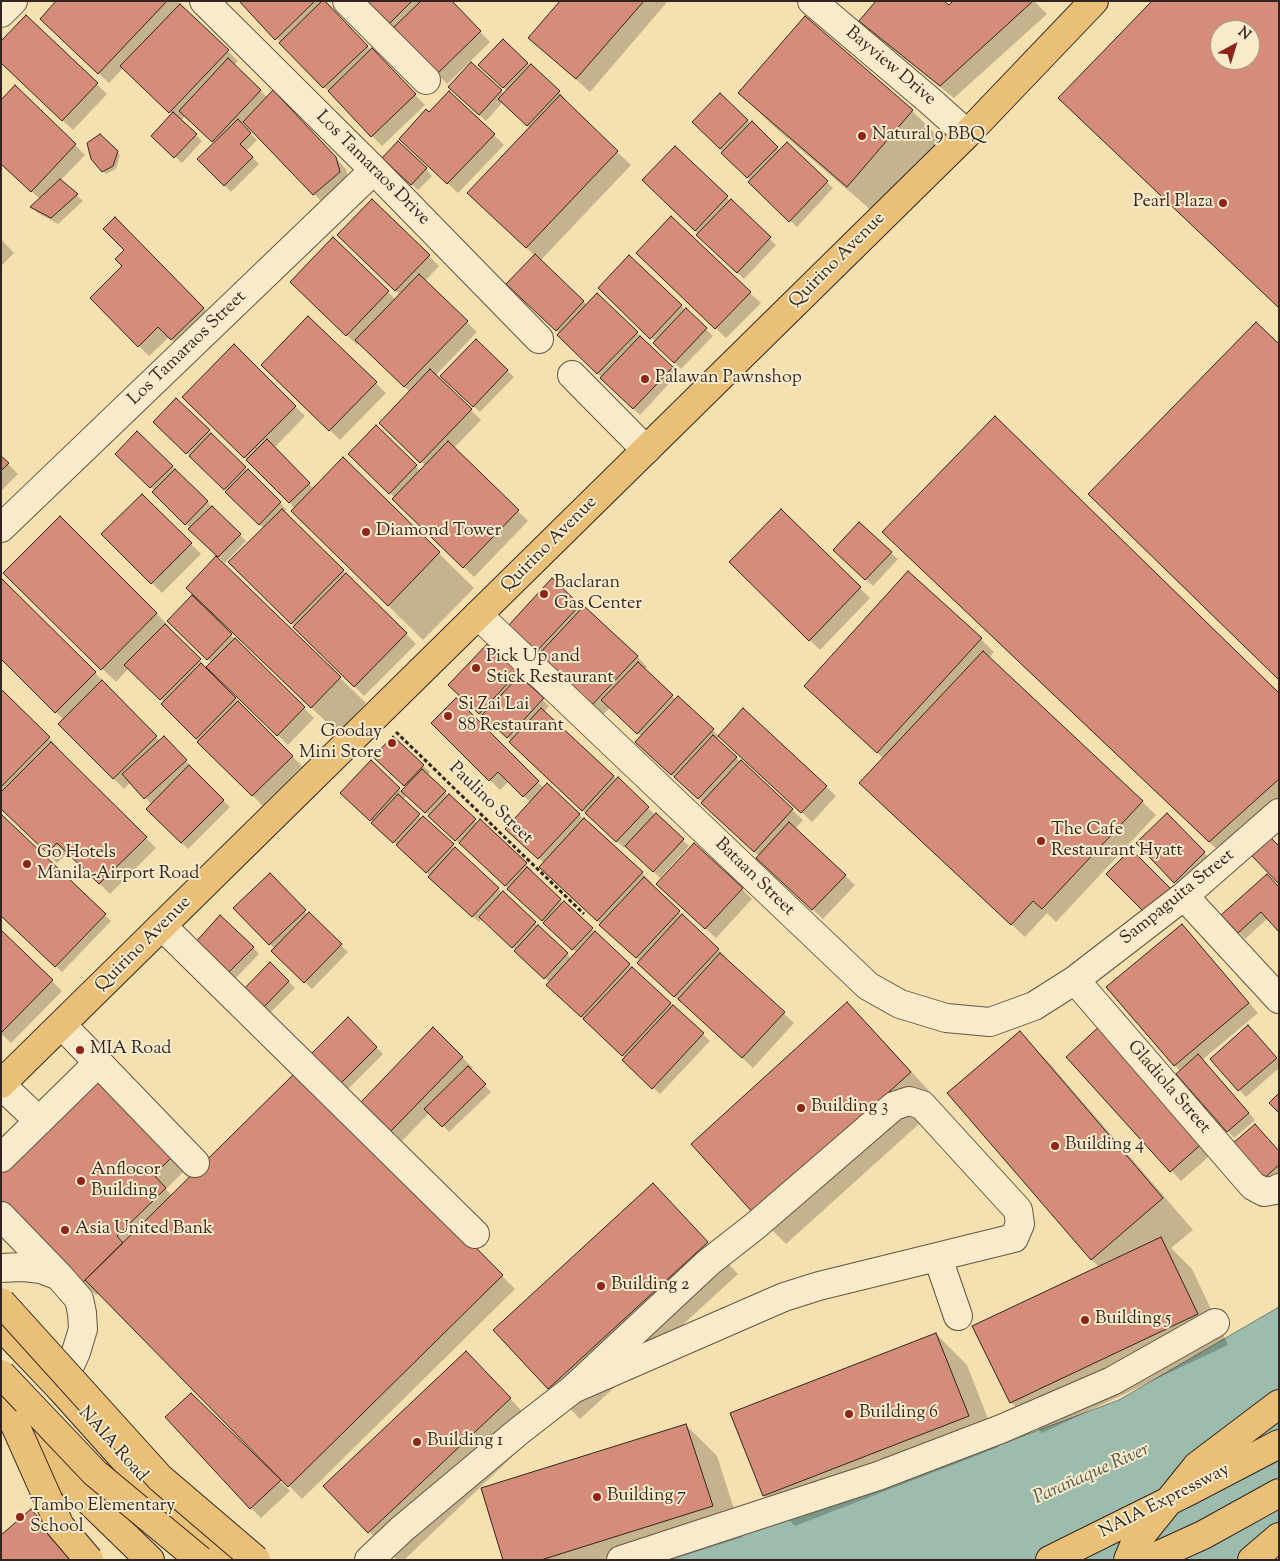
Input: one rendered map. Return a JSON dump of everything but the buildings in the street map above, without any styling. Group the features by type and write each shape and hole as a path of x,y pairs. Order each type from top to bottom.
{"main road":[{"name":"Quirino Avenue","path":"1,1085 967,134 1094,1"},
{"path":"1,1302 160,1478 257,1560"},
{"name":"NAIA Road","path":"1,1326 214,1556"},
{"path":"1,1374 95,1473 214,1556"},
{"path":"1128,1560 1136,1543 1197,1466 1279,1404"},
{"path":"6,1421 60,1526 89,1560"},
{"path":"6,1421 106,1535 133,1560"},
{"path":"6,1421 150,1560"},
{"name":"NAIA Expressway","path":"1050,1560 1192,1490 1279,1444"},
{"path":"1148,1560 1203,1535 1279,1492"},
{"path":"1252,1560 1279,1537"}],"street":[{"path":"1,13 13,1"},
{"name":"Los Tamaraos Drive","path":"204,1 374,170 539,339"},
{"path":"347,1 426,80"},
{"name":"Bayview Drive","path":"812,1 967,134"},
{"name":"Los Tamaraos Street","path":"1,528 374,170"},
{"path":"572,375 646,450"},
{"name":"Bataan Street","path":"478,615 868,986 900,1004 946,1018 990,1022 1034,1006 1075,980"},
{"name":"Sampaguita Street","path":"1075,980 1184,896 1279,813"},
{"path":"1184,896 1279,999"},
{"path":"162,926 475,1234"},
{"name":"Gladiola Street","path":"1075,980 1253,1186 1271,1190"},
{"path":"62,1025 195,1163"},
{"path":"1,1158 98,1063"},
{"path":"1,1085 39,1121"},
{"path":"369,1560 402,1529 512,1437 573,1389 709,1262 755,1226 894,1106 909,1101 922,1104 1018,1210 1020,1224 1014,1238 819,1286 784,1297 573,1389"},
{"path":"1,1216 59,1276 78,1300 82,1314 83,1329 76,1352 60,1388"},
{"path":"938,1258 958,1316"},
{"path":"1,1268 32,1268 59,1276"},
{"path":"621,1560 878,1476 1001,1429 1112,1381 1215,1323"},
{"path":"214,1556 257,1560"}],"path":[{"name":"Paulino Street","path":"378,714 584,914"}],"water":[{"name":"Parañaque River","path":"1279,1307 1279,1545 1255,1560 653,1560 991,1448 1119,1400"}],"place":[{"name":"Natural 9 BBQ","path":"862,136"},
{"name":"Pearl Plaza","path":"1223,203"},
{"name":"Palawan Pawnshop","path":"645,379"},
{"name":"Diamond Tower","path":"366,532"},
{"name":"Baclaran Gas Center","path":"544,594"},
{"name":"Pick Up and Stick Restaurant","path":"476,668"},
{"name":"Si Zai Lai 88 Restaurant","path":"448,716"},
{"name":"Gooday Mini Store","path":"392,743"},
{"name":"The Cafe Restaurant Hyatt","path":"1041,841"},
{"name":"Go Hotels Manila-Airport Road","path":"27,864"},
{"name":"MIA Road","path":"80,1050"},
{"name":"Building 3","path":"801,1108"},
{"name":"Building 4","path":"1055,1146"},
{"name":"Anflocor Building","path":"81,1181"},
{"name":"Asia United Bank","path":"65,1230"},
{"name":"Building 2","path":"601,1286"},
{"name":"Building 5","path":"1085,1320"},
{"name":"Building 6","path":"849,1414"},
{"name":"Building 1","path":"417,1442"},
{"name":"Building 7","path":"597,1497"},
{"name":"Tambo Elementary School","path":"20,1517"}]}
